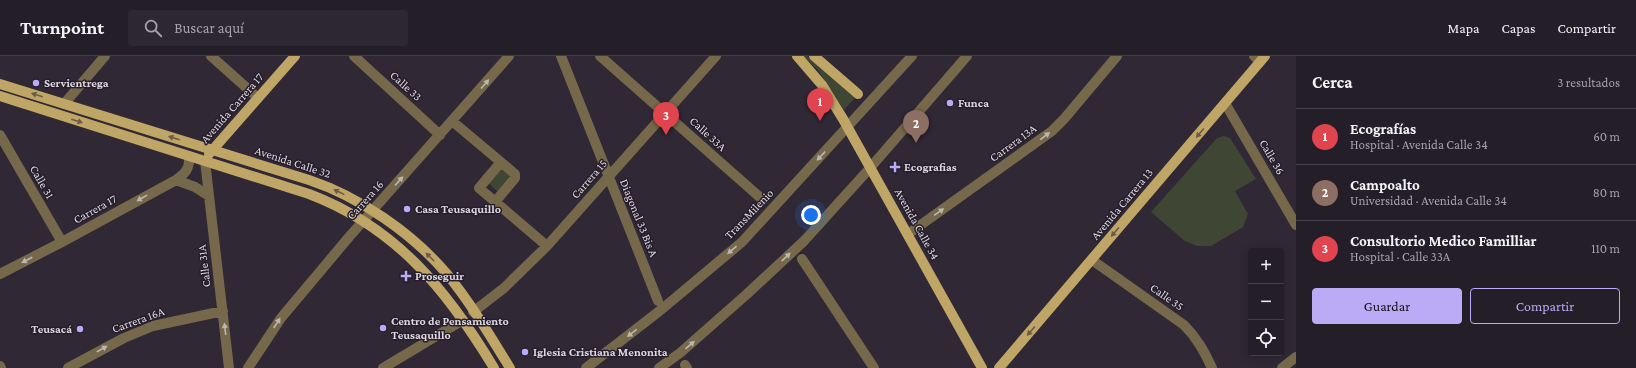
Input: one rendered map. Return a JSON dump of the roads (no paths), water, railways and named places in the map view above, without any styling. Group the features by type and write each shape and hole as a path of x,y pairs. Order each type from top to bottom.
{"main road":[{"name":"Avenida Carrera 17","path":"205,161 212,150 295,56"},
{"name":"Avenida Calle 34","path":"797,56 822,85 848,127 982,368"},
{"path":"814,56 858,94"},
{"name":"Avenida Carrera 13","path":"999,368 1225,103 1260,58"},
{"name":"Avenida Calle 32","path":"0,84 323,184 356,200 373,210 422,249 447,274 510,368"},
{"name":"Avenida Calle 32","path":"0,96 309,194 343,208 364,221 399,247 420,266 463,320 494,368"}],"street":[{"path":"64,104 105,56"},
{"path":"210,56 258,98"},
{"name":"Calle 33","path":"354,56 440,135"},
{"name":"Carrera 16","path":"248,368 281,318 373,210 509,56"},
{"name":"Diagonal 33 Bis A","path":"561,56 658,301"},
{"name":"Calle 33A","path":"600,56 763,200"},
{"name":"Carrera 15","path":"473,312 504,288 548,246 716,56"},
{"name":"TransMilenio","path":"586,368 662,309 742,242 912,56"},
{"path":"659,368 680,353 804,241 870,168 967,56"},
{"name":"Carrera 13A","path":"908,234 1052,132 1117,56"},
{"name":"Calle 36","path":"1225,103 1295,220"},
{"path":"452,121 515,175 495,202"},
{"name":"Calle 31","path":"0,135 62,242"},
{"name":"Carrera 17","path":"0,274 176,180 185,174 189,168 189,156"},
{"name":"Calle 31A","path":"205,161 229,368"},
{"path":"501,162 479,188 548,246"},
{"path":"176,180 209,196"},
{"path":"802,259 874,368"},
{"name":"Calle 35","path":"1092,260 1184,325 1203,349 1212,368"},
{"name":"Carrera 16A","path":"68,368 124,338 153,326 223,311"},
{"path":"383,368 463,320"},
{"path":"1282,368 1296,357"}],"place":[{"name":"Servientrega","path":"36,83"},
{"name":"Funca","path":"950,103"},
{"name":"Ecografías","path":"820,121"},
{"name":"Consultorio Medico Familliar","path":"666,135"},
{"name":"Campoalto","path":"916,143"},
{"name":"Ecografias","path":"895,167"},
{"name":"Casa Teusaquillo","path":"407,209"},
{"name":"Proseguir","path":"406,276"},
{"name":"Centro de Pensamiento Teusaquillo","path":"383,328"},
{"name":"Teusacá","path":"80,329"},
{"name":"Iglesia Cristiana Menonita","path":"525,352"}]}
